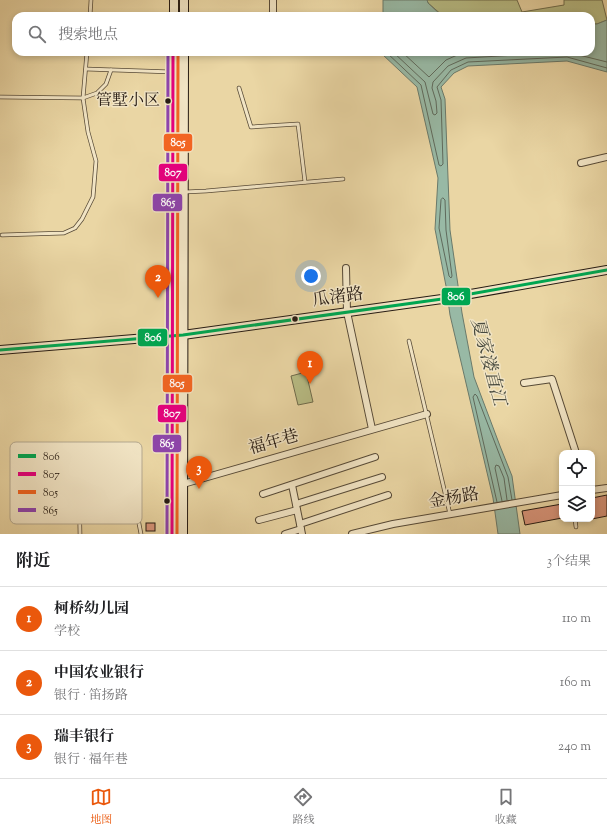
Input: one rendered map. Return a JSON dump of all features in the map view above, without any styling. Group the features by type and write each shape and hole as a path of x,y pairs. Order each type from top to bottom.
{"street":[{"path":"174,0 174,12"},
{"path":"184,0 184,12"},
{"path":"273,0 273,12"},
{"path":"172,534 173,56"},
{"path":"183,534 184,56"},
{"path":"581,163 607,157"},
{"path":"346,268 347,312 372,429"},
{"name":"瓜渚路","path":"0,350 172,336 442,299 469,293 607,270"},
{"path":"524,383 552,379 575,450"},
{"name":"福年巷","path":"183,484 427,414"},
{"path":"263,494 375,456"},
{"path":"259,520 382,477"},
{"path":"292,485 301,529"},
{"path":"595,490 607,488"},
{"path":"285,534 388,496"},
{"name":"金杨路","path":"352,534 393,524 559,496"}],"lane":[{"path":"90,12 91,0"},
{"path":"2,235 64,233 75,228 82,219 93,197 96,161 88,132 83,98 88,56"},
{"path":"86,69 173,72"},
{"path":"0,97 83,98 97,93 106,84 112,70"},
{"path":"239,88 251,127 298,124 305,182"},
{"path":"184,192 343,179"},
{"path":"409,341 450,514"},
{"path":"575,522 576,526"},
{"path":"80,524 80,534"},
{"path":"139,524 141,534"}],"green space":[{"path":"427,0 517,0 522,12 438,12 428,3"},
{"path":"564,0 602,0 607,20 595,24 595,12 522,12 564,5"},
{"path":"306,372 313,402 298,405 291,376"}],"water":[{"path":"383,0 427,0 428,3 438,12 383,12"},
{"path":"607,20 607,72 567,61 468,66 454,73 441,87 445,99 450,230 462,313 474,377 512,476 520,534 498,534 493,498 450,315 435,229 438,178 417,87 384,56 595,56 595,24"}],"building":[{"path":"607,495 607,516 595,518 595,497"},
{"path":"559,505 559,519 525,525 522,511"},
{"path":"146,523 155,523 155,531 146,531"}],"transit line":[{"name":"865","path":"167,534 168,56"},
{"name":"807","path":"172,534 173,56"},
{"name":"805","path":"177,534 178,56"},
{"name":"806","path":"0,350 183,335 442,299 607,270"}],"place":[{"name":"管墅小区","path":"168,101"},
{"name":"中国农业银行","path":"158,298"},
{"name":"柯桥幼儿园","path":"310,384"},
{"name":"瑞丰银行","path":"199,489"}],"water label":[{"name":"夏家溇直江","path":"487,362"}]}
